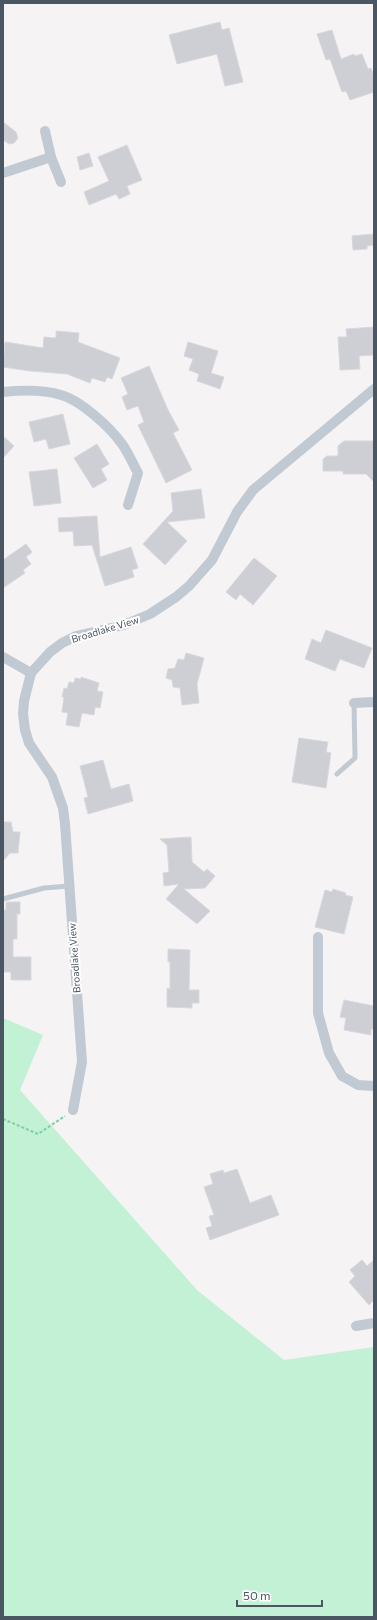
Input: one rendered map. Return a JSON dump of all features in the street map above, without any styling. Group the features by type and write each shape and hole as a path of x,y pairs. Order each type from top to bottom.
{"street":[{"path":"45,131 50,157 61,182"},
{"path":"3,173 50,157"},
{"name":"Broadlake View","path":"73,1110 82,1062 65,824 61,802 52,777 29,743 26,730 23,714 24,701 31,673 50,652 62,643 76,636 111,629 136,621 163,606 180,593 193,582 212,560 237,512 253,490 374,389"},
{"path":"3,392 42,391 61,395 72,400 106,426 122,444 138,473 128,506"},
{"path":"3,657 31,673"},
{"path":"354,703 374,702"},
{"path":"318,936 318,1013 329,1053 342,1076 358,1085 374,1086"},
{"path":"356,1326 374,1323"}],"lane":[{"path":"338,774 355,758 354,703"},
{"path":"3,899 44,888 69,886"}],"path":[{"path":"3,1119 38,1134 73,1110"}],"green space":[{"path":"3,1018 43,1035 20,1090 197,1290 284,1360 374,1347 374,1617 3,1617"}],"building":[{"path":"220,22 222,30 229,28 243,82 225,86 217,54 177,64 169,35"},
{"path":"332,30 341,59 354,54 355,56 362,54 368,69 371,68 374,76 374,92 350,100 346,91 342,92 330,59 326,60 317,34"},
{"path":"3,122 16,132 18,138 14,143 9,144 3,140"},
{"path":"127,145 142,180 127,186 130,194 119,199 116,194 89,205 84,192 109,181 98,157"},
{"path":"89,153 93,166 80,170 77,157"},
{"path":"374,234 374,245 367,246 367,249 353,250 352,236"},
{"path":"374,327 374,355 359,356 360,369 340,370 338,337 347,337 346,329"},
{"path":"56,331 79,333 78,342 120,358 112,379 107,377 105,382 92,378 90,383 67,374 3,367 5,342 43,348 44,337 56,338"},
{"path":"188,342 218,351 211,373 224,377 220,389 197,381 199,374 189,370 193,359 184,356"},
{"path":"149,366 168,410 179,430 173,433 192,470 166,483 138,425 144,422 138,406 127,410 122,397 128,394 121,378"},
{"path":"63,414 70,444 49,449 46,439 34,442 29,422"},
{"path":"3,436 14,446 3,458"},
{"path":"344,441 374,441 374,482 366,474 343,474 343,471 323,471 323,459 327,456 338,456 338,446"},
{"path":"97,444 109,464 101,469 107,480 93,488 74,458"},
{"path":"57,469 61,503 34,506 29,472"},
{"path":"201,489 205,518 167,522 187,541 165,565 143,544 173,511 171,493"},
{"path":"97,516 100,557 131,547 138,568 132,570 134,577 105,586 92,545 74,546 73,531 59,532 58,518"},
{"path":"26,544 32,552 26,557 31,564 23,570 25,573 3,588 3,560"},
{"path":"254,558 277,576 253,605 240,594 236,600 226,592"},
{"path":"326,630 372,648 364,668 340,659 335,671 305,659 312,639 321,643"},
{"path":"186,653 204,658 197,684 199,703 182,705 180,688 173,687 172,680 166,678 168,669 175,668 178,659 184,660"},
{"path":"81,677 99,683 97,691 103,692 100,708 95,707 94,715 82,713 79,727 66,725 68,713 62,712 64,697 62,697 64,688 67,689 69,682 74,683 75,678 81,679"},
{"path":"299,738 328,742 326,752 331,753 326,788 292,782"},
{"path":"103,760 111,789 129,784 133,801 88,814 84,798 88,797 80,766"},
{"path":"3,822 11,822 13,832 20,832 18,853 10,853 3,861"},
{"path":"191,837 192,862 204,872 207,869 215,876 205,888 184,889 210,911 197,924 166,899 179,884 164,886 163,873 169,872 167,845 160,839"},
{"path":"333,889 353,897 344,934 315,927 325,890 332,892"},
{"path":"6,902 20,902 20,914 17,914 17,939 13,939 13,957 31,957 31,980 11,980 11,972 3,972 3,910 6,910"},
{"path":"168,949 190,950 189,990 199,990 199,1003 192,1003 192,1008 167,1007 167,988 170,989 170,962 168,962"},
{"path":"344,1000 374,1006 374,1029 371,1029 371,1035 344,1030 346,1018 340,1017"},
{"path":"237,1169 250,1203 271,1195 279,1215 210,1240 206,1228 212,1226 209,1216 214,1215 204,1187 213,1184 210,1174 223,1170 224,1173"},
{"path":"362,1260 367,1266 374,1260 374,1300 369,1305 349,1282 355,1276 350,1270"}]}
